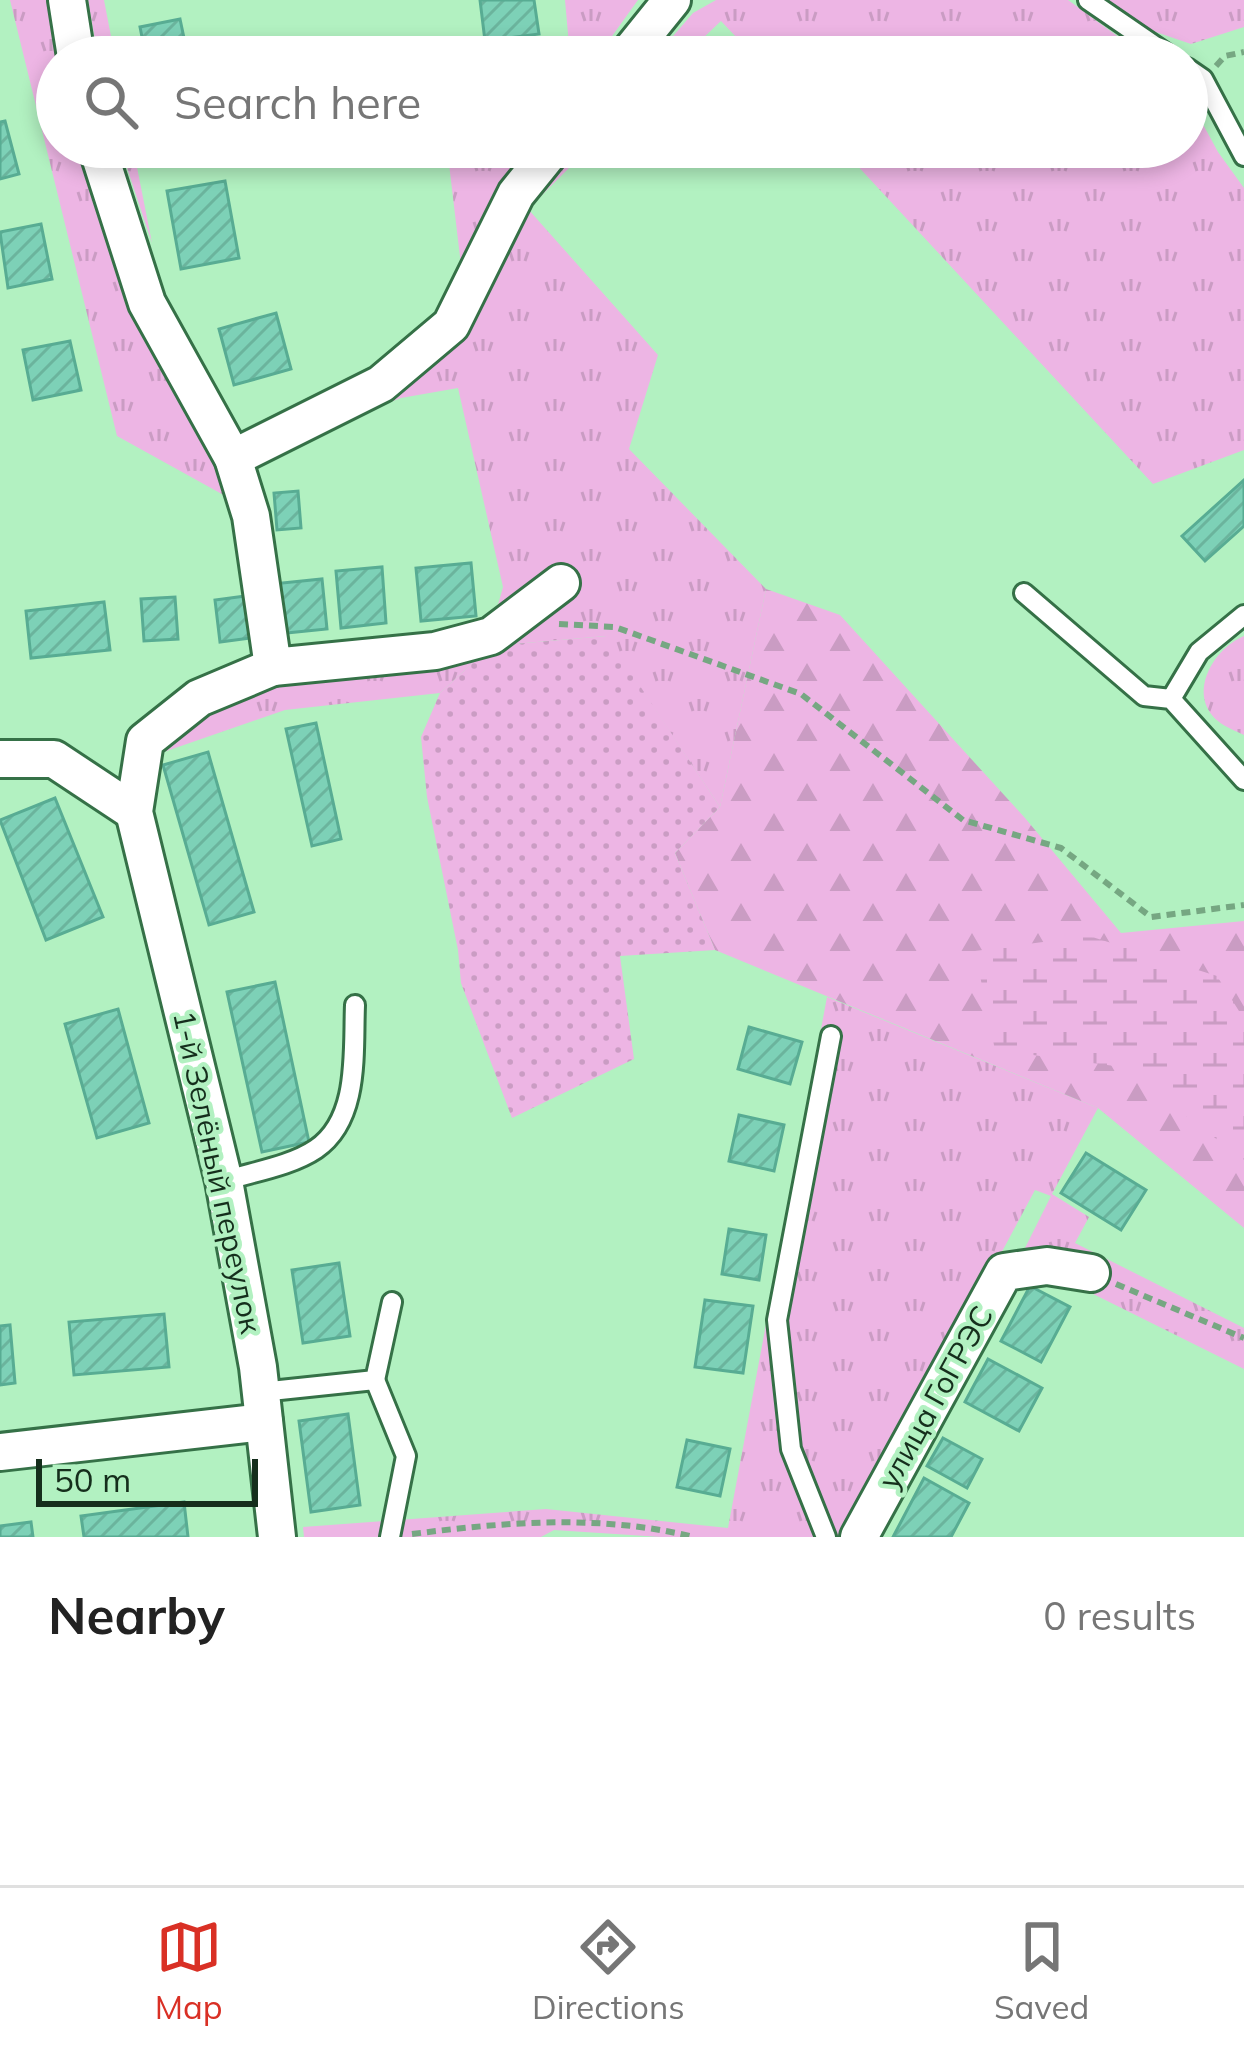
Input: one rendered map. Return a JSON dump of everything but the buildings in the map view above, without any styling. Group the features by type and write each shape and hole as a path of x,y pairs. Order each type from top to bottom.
{"street":[{"path":"68,0 73,36"},
{"path":"643,36 672,0"},
{"path":"104,168 147,303 233,458 251,516 273,667"},
{"path":"233,458 382,384 451,325 516,194 537,168"},
{"path":"0,759 54,759 134,812 146,741 199,698 273,667 435,651 491,636 561,583"},
{"name":"1-й Зелёный переулок","path":"134,812 224,1181 262,1407 277,1537"},
{"name":"улица ГоГРЭС","path":"859,1537 1004,1272 1048,1266 1091,1273"},
{"path":"0,1452 262,1407"}],"lane":[{"path":"1088,0 1141,36"},
{"path":"1208,90 1244,156"},
{"path":"1024,593 1144,696 1171,699 1244,780"},
{"path":"1171,699 1199,652 1244,614"},
{"path":"224,1181 317,1149 336,1124 352,1090 355,1005"},
{"path":"826,1537 790,1449 777,1320 831,1036"},
{"path":"390,1537 406,1456 375,1380 392,1302"},
{"path":"262,1407 375,1380"}],"path":[{"path":"514,621 615,627 801,694 963,820 1061,848 1150,917 1244,905"},
{"path":"1091,1273 1244,1338"},
{"path":"390,1537 560,1520 694,1537"}],"green space":[{"path":"10,0 53,0 59,36 36,36 36,106"},
{"path":"88,0 104,0 111,36 94,36"},
{"path":"565,0 638,0 612,36 568,36"},
{"path":"716,0 1068,0 1117,36 735,36 721,21 705,36 673,36 693,13"},
{"path":"1107,0 1244,0 1244,27 1208,39 1168,36 1147,29"},
{"path":"1208,134 1244,188 1244,450 1153,484 860,168 1208,168"},
{"path":"51,168 93,168 229,498 117,436"},
{"path":"127,168 137,168 152,243"},
{"path":"449,168 522,168 429,327 461,265"},
{"path":"561,168 569,168 528,209 658,355 629,449 766,589 720,807 606,636 491,646 440,693 285,710 155,755 206,708 276,681 492,626 503,587 458,388 401,398 320,428 389,392 527,208"},
{"path":"766,589 840,615 1025,818 1121,933 1244,921 1244,1228 1098,1108 715,950 675,853 720,807"},
{"path":"607,636 720,807 675,853 715,950 620,956 634,1059 512,1118 461,983 427,797 421,737 440,693 491,646"},
{"path":"1244,636 1244,735 1221,723 1209,710 1204,685 1214,661"},
{"path":"1089,936 1217,976 1244,1019 1244,1160 1122,1067 995,1050 975,951"},
{"path":"827,997 1098,1108 1052,1194 1089,1217 1075,1243 1244,1328 1244,1369 1059,1277 1005,1288 1051,1196 1035,1190 849,1537 661,1537 554,1530 541,1537 304,1537 303,1527 546,1509 728,1528"}]}
